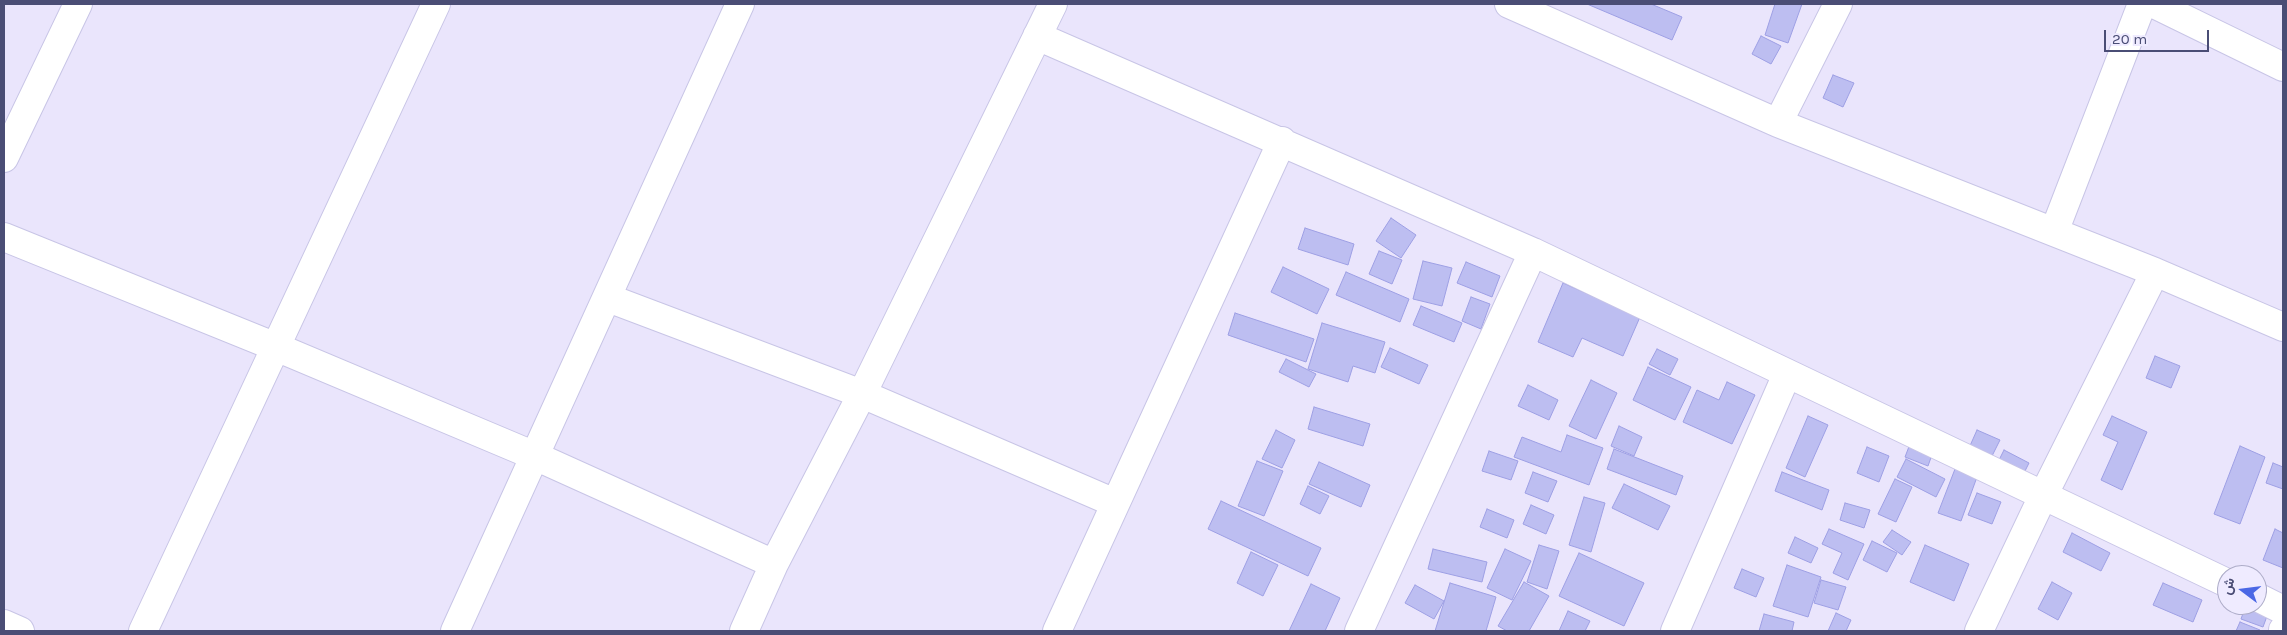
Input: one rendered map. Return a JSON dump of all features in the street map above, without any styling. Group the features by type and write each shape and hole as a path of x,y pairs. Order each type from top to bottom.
{"street":[{"path":"4,158 78,4"},
{"path":"143,631 436,4"},
{"path":"455,631 740,4"},
{"path":"744,631 774,564 862,394 1053,4"},
{"path":"1778,123 1838,4"},
{"path":"2054,232 2142,4"},
{"path":"2154,4 2283,67"},
{"path":"1520,6 1778,123 2155,272 2283,327"},
{"path":"1037,36 1282,141 1532,252 2217,578"},
{"path":"1057,631 1282,141"},
{"path":"4,237 276,347 535,456 774,564"},
{"path":"1359,631 1532,252"},
{"path":"1979,631 2043,496 2155,272"},
{"path":"608,298 862,394 1115,503"},
{"path":"1675,631 1787,374"},
{"path":"2267,602 2283,610"},
{"path":"4,624 20,631"}],"building":[{"path":"1587,4 1651,4 1682,17 1672,40"},
{"path":"1775,4 1802,4 1788,43 1765,35"},
{"path":"1761,36 1781,46 1771,64 1752,54"},
{"path":"1833,75 1854,83 1843,107 1823,98"},
{"path":"1391,218 1416,235 1401,258 1376,241"},
{"path":"1305,228 1354,244 1348,265 1298,249"},
{"path":"1379,251 1402,260 1392,284 1369,274"},
{"path":"1423,261 1452,268 1442,306 1413,299"},
{"path":"1466,262 1500,276 1492,297 1457,283"},
{"path":"1283,267 1329,289 1317,314 1271,292"},
{"path":"1346,272 1409,299 1400,322 1336,295"},
{"path":"1563,283 1640,317 1623,356 1582,338 1573,357 1538,342"},
{"path":"1471,297 1490,304 1481,329 1462,321"},
{"path":"1421,306 1462,323 1454,342 1413,325"},
{"path":"1235,313 1314,339 1306,362 1228,335"},
{"path":"1322,323 1385,342 1375,373 1353,366 1348,382 1308,369"},
{"path":"1390,348 1428,365 1419,384 1381,367"},
{"path":"1657,349 1678,359 1670,375 1649,364"},
{"path":"2155,356 2180,366 2171,388 2146,378"},
{"path":"1286,359 1316,374 1309,387 1279,372"},
{"path":"1648,367 1691,387 1675,420 1633,400"},
{"path":"1591,380 1617,393 1596,439 1569,426"},
{"path":"1727,382 1755,395 1732,444 1683,422 1697,390 1719,400"},
{"path":"1528,385 1558,400 1549,420 1518,406"},
{"path":"1314,407 1370,424 1363,446 1308,429"},
{"path":"1808,416 1828,425 1805,477 1786,468"},
{"path":"2112,416 2147,432 2122,490 2101,480 2118,442 2103,435"},
{"path":"1918,423 1960,440 1953,456 1934,449 1928,466 1905,457"},
{"path":"1619,426 1642,437 1634,456 1611,446"},
{"path":"1276,430 1295,440 1282,468 1262,459"},
{"path":"1977,430 2000,440 1991,458 1969,448"},
{"path":"1567,435 1603,448 1589,485 1514,457 1522,437 1561,452"},
{"path":"2240,446 2265,457 2240,524 2214,514"},
{"path":"1867,447 1889,456 1879,482 1857,473"},
{"path":"1614,449 1683,476 1676,495 1607,469"},
{"path":"2004,450 2029,463 2021,479 1996,466"},
{"path":"1489,451 1518,461 1511,480 1482,471"},
{"path":"1906,459 1945,479 1936,497 1897,477"},
{"path":"1257,461 1283,471 1264,516 1238,506"},
{"path":"1319,462 1370,485 1361,507 1309,484"},
{"path":"2273,463 2283,467 2283,489 2266,483"},
{"path":"1955,469 1977,477 1961,521 1938,513"},
{"path":"1533,472 1557,481 1548,502 1525,493"},
{"path":"1782,472 1829,490 1822,510 1775,491"},
{"path":"1895,479 1912,487 1896,522 1878,514"},
{"path":"1624,484 1670,506 1658,530 1612,508"},
{"path":"1308,486 1329,496 1320,514 1300,504"},
{"path":"1977,493 2001,502 1992,524 1968,515"},
{"path":"1584,497 1605,503 1591,552 1569,545"},
{"path":"1221,501 1321,548 1308,576 1208,529"},
{"path":"1845,503 1870,510 1864,528 1840,520"},
{"path":"1531,505 1554,515 1546,534 1523,524"},
{"path":"1487,509 1514,520 1507,538 1480,527"},
{"path":"1829,529 1864,544 1848,580 1833,573 1842,553 1822,544"},
{"path":"2275,529 2283,533 2283,568 2263,560"},
{"path":"1892,530 1911,542 1902,555 1883,542"},
{"path":"2072,533 2110,553 2101,571 2063,552"},
{"path":"1795,537 1818,548 1811,563 1788,553"},
{"path":"1872,541 1897,553 1887,572 1863,560"},
{"path":"1539,545 1559,551 1547,589 1527,582"},
{"path":"1925,545 1969,564 1954,601 1910,582"},
{"path":"1433,549 1487,562 1482,582 1428,569"},
{"path":"1505,549 1531,561 1512,600 1487,588"},
{"path":"1251,552 1278,565 1263,596 1237,583"},
{"path":"1579,553 1644,583 1624,626 1559,596"},
{"path":"1787,565 1821,577 1808,617 1773,606"},
{"path":"1742,569 1764,578 1756,597 1734,588"},
{"path":"1821,580 1846,587 1838,610 1814,603"},
{"path":"1524,582 1549,596 1529,631 1507,631 1498,626"},
{"path":"2052,582 2072,593 2058,620 2038,609"},
{"path":"1450,583 1496,597 1486,631 1435,631"},
{"path":"2163,583 2202,600 2193,622 2153,605"},
{"path":"1311,584 1340,598 1325,631 1289,631"},
{"path":"1415,585 1444,601 1434,619 1405,603"},
{"path":"2267,608 2270,608 2263,627 2241,619 2242,615 2267,615"},
{"path":"1568,611 1590,621 1585,631 1559,631"},
{"path":"1836,613 1851,620 1846,631 1828,631"},
{"path":"1764,614 1794,622 1792,631 1759,631"},
{"path":"2240,622 2260,630 2260,631 2236,631"}]}
